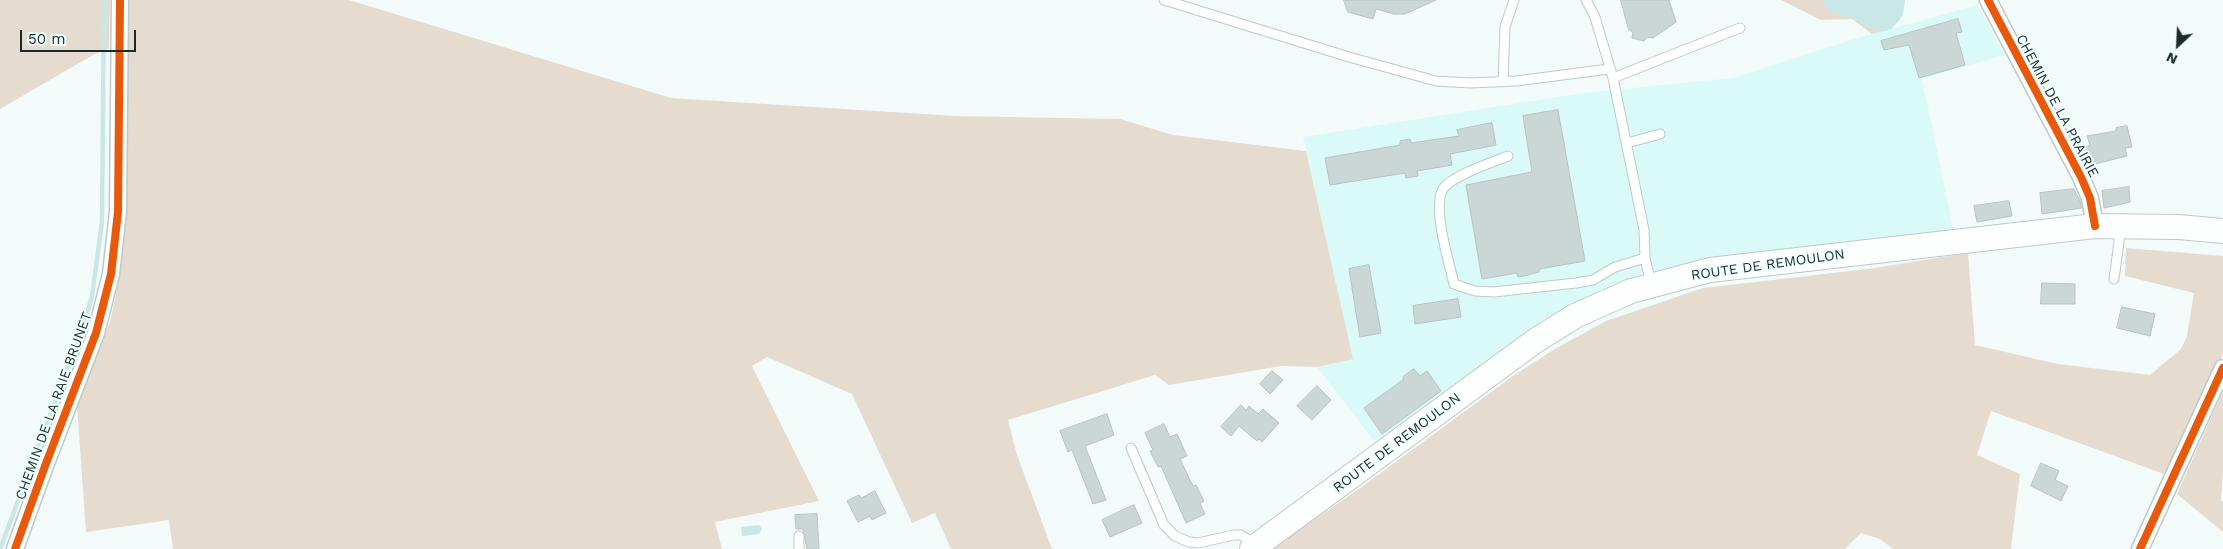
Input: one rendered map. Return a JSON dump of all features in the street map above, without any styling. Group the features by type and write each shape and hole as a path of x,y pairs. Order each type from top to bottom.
{"main road":[{"name":"ROUTE DE REMOULON","path":"1254,547 1535,341 1575,316 1631,291 1710,270 2095,226 2179,227 2223,232"}],"street":[{"name":"CHEMIN DE LA RAIE BRUNET","path":"15,549 48,456 96,333 111,274 118,212 120,0"},
{"name":"CHEMIN DE LA PRAIRIE","path":"1988,0 2081,177 2090,198 2095,226"},
{"path":"2140,549 2223,368"}],"lane":[{"path":"1164,0 1436,81 1470,83 1503,81 1608,69"},
{"path":"1503,81 1505,26 1514,0"},
{"path":"1586,0 1595,18 1608,69 1613,78 1644,230 1644,258 1651,285"},
{"path":"1613,78 1740,28"},
{"path":"1627,143 1660,134"},
{"path":"1508,156 1465,173 1444,188 1440,200 1441,231 1454,284 1475,291 1494,292 1576,283 1592,280 1615,267 1644,258"},
{"path":"2114,279 2119,242 2119,225"},
{"path":"1131,448 1164,525 1175,536 1198,544 1234,535 1242,535 1254,547"},
{"path":"798,536 799,549"}],"shaded area":[{"path":"0,0 110,0 109,48 93,55 0,109"},
{"path":"126,0 349,0 671,98 955,116 1120,119 1173,135 1306,151 1353,359 1317,367 1281,366 1169,385 1155,375 1008,420 1017,455 1052,549 951,549 935,513 912,523 852,394 767,357 752,366 819,501 715,522 722,549 173,549 169,520 86,532 77,405 110,322 120,274 124,224"},
{"path":"1781,0 1898,0 1902,2 1892,29 1872,34 1852,19 1821,20"},
{"path":"1978,5 2004,55 1922,79 1954,232 1682,264 1637,275 1606,287 1561,310 1525,333 1378,446 1317,367 1352,358 1303,137 1583,93 1733,78 1854,39"},
{"path":"2126,248 2223,256 2223,354 2164,474 1991,411 1977,455 2020,474 2011,549 1893,549 1880,539 1861,533 1845,549 1271,549 1363,486 1513,376 1553,350 1606,321 1703,288 1868,269 1968,253 1975,345 2058,364 2150,375 2181,349 2187,336 2194,293 2125,276"},
{"path":"2223,391 2221,500 2223,502 2223,532 2177,494"},
{"path":"759,525 762,529 759,534 742,536 741,527"}],"building":[{"path":"1344,0 1436,0 1405,14 1394,14 1376,9 1373,19 1348,12"},
{"path":"1621,0 1669,0 1676,22 1653,38 1647,37 1644,41 1632,38 1633,32 1629,30"},
{"path":"1958,19 1962,32 1956,33 1965,65 1919,78 1909,45 1884,50 1881,41"},
{"path":"1558,110 1585,261 1539,269 1539,272 1524,276 1518,277 1517,273 1482,279 1466,185 1532,172 1523,116"},
{"path":"1492,123 1496,145 1450,154 1452,165 1417,171 1418,176 1406,178 1405,173 1330,185 1325,158 1400,145 1400,141 1410,139 1411,143 1459,136 1457,130"},
{"path":"2127,126 2132,147 2125,148 2127,156 2087,166 2079,151 2090,145 2087,136 2116,131 2116,128"},
{"path":"2129,187 2130,202 2104,208 2102,191"},
{"path":"2074,189 2082,208 2042,214 2040,193"},
{"path":"2009,201 2012,216 1977,222 1974,206"},
{"path":"1369,265 1381,333 1360,337 1349,269"},
{"path":"2042,283 2075,284 2075,304 2041,304"},
{"path":"1458,299 1461,317 1415,324 1413,306"},
{"path":"2122,307 2155,314 2150,336 2117,328"},
{"path":"1414,369 1420,376 1427,371 1441,391 1382,434 1364,408 1404,379 1403,377"},
{"path":"1272,371 1283,380 1270,394 1260,384"},
{"path":"1317,386 1331,400 1312,420 1297,406"},
{"path":"1241,405 1246,410 1249,406 1258,414 1263,409 1279,423 1262,442 1259,439 1257,441 1239,426 1231,436 1221,427"},
{"path":"1107,414 1114,435 1085,446 1106,500 1093,504 1072,450 1068,452 1060,431"},
{"path":"1164,424 1170,437 1177,434 1187,456 1180,459 1193,486 1196,485 1204,501 1200,503 1205,514 1186,523 1161,466 1158,467 1150,451 1153,450 1145,433"},
{"path":"2041,463 2059,471 2055,480 2068,486 2061,501 2031,486"},
{"path":"875,491 886,513 872,520 870,516 858,522 847,501 859,495 861,498"},
{"path":"1134,505 1142,523 1110,537 1102,520"},
{"path":"817,514 819,549 807,549 803,529 796,529 795,515"}],"waterway":[{"path":"0,549 83,327 92,296 102,222 104,0"},
{"path":"1838,0 1858,5 1874,15 1883,17 1889,11 1891,0"}],"cycle path":[{"path":"15,549 96,333 111,274 118,212 120,0"},
{"path":"1988,0 2081,177 2090,198 2095,226"},
{"path":"2140,549 2223,368"}]}
